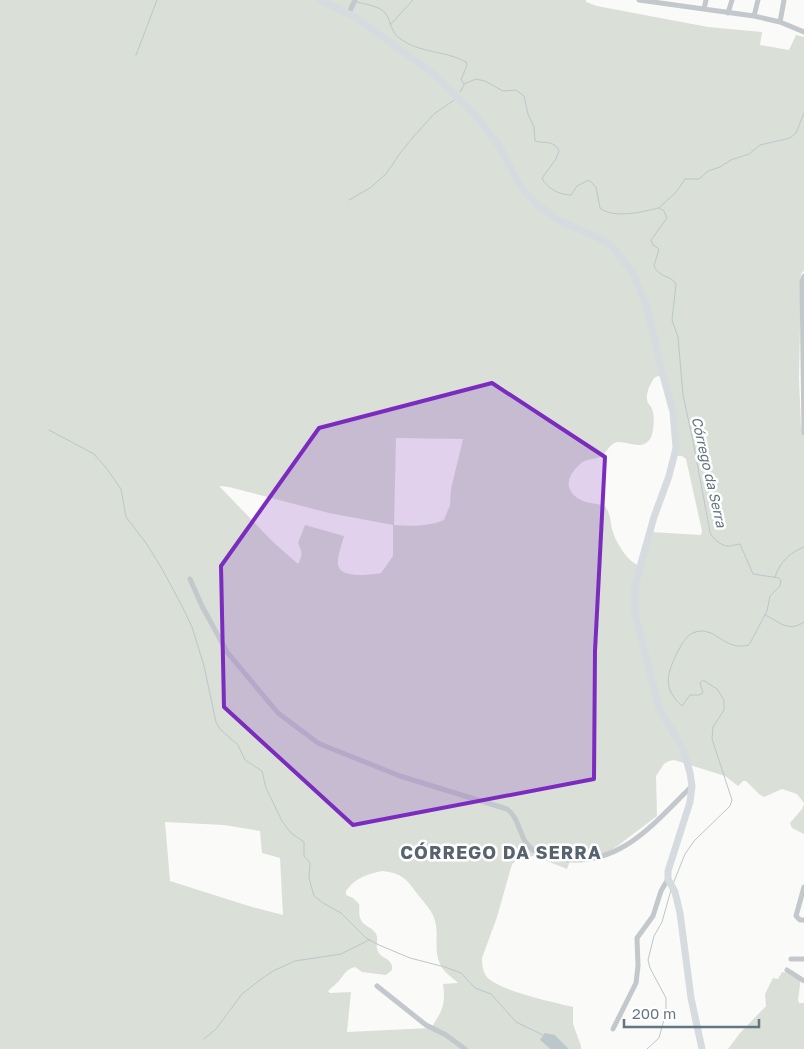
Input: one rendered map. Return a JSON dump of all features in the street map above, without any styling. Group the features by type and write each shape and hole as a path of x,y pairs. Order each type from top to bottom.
{"street":[{"path":"320,0 349,13 435,75 478,118 499,146 521,187 538,205 556,219 604,240 621,256 636,282 650,316 668,392 675,428 676,448 638,574 635,588 635,614 659,708 683,749 689,767 692,786 690,802 669,863 669,882 675,892 682,924 690,998 702,1049"},
{"path":"639,0 754,16 780,22 804,31"},
{"path":"704,9 706,0"},
{"path":"728,13 732,0"},
{"path":"754,16 758,0"},
{"path":"780,22 784,0"},
{"path":"349,13 354,2"},
{"path":"804,276 802,282 804,431"},
{"path":"190,580 227,652 278,713 325,746 400,776 507,809 514,816 528,846 539,854 573,861 588,860 612,854 624,848 638,837 692,786"},
{"path":"613,1029 636,983 638,966 637,938 653,916 661,891 669,882"},
{"path":"802,920 796,916 804,887"},
{"path":"791,959 804,960"},
{"path":"787,970 804,981"},
{"path":"377,986 426,1025 446,1035 465,1049"}],"highlighted area":[{"path":"492,383 605,457 595,651 594,779 353,825 224,707 221,566 319,428"}],"shaded area":[{"path":"0,0 586,0 586,2 597,6 708,27 762,32 760,45 789,50 796,35 804,37 804,270 801,274 799,379 801,427 804,430 804,803 797,794 782,789 764,797 746,781 743,781 738,786 725,776 674,760 669,761 664,764 656,776 657,816 608,853 570,861 567,869 534,856 521,857 512,864 497,917 482,958 484,972 489,979 506,988 573,1007 573,1024 581,1049 569,1049 555,1035 540,1040 550,1049 0,1049","holes":["662,377 678,442 676,456 682,456 686,459 702,531 701,535 650,532 638,565 626,555 619,545 605,506 586,502 573,495 569,482 572,473 581,463 600,457 614,443 621,442 639,445 647,443 653,429 654,416 647,396 654,378","396,438 463,439 451,489 450,505 444,520 425,525 394,525","219,486 329,513 393,525 393,556 381,573 376,574 356,575 349,574 340,569 338,558 344,536 305,525 298,543 301,554 298,564 273,542","165,822 224,825 260,831 262,853 280,858 283,915 170,881","382,871 404,878 432,912 436,925 438,959 443,970 458,983 443,984 444,997 442,1007 431,1028 347,1032 351,992 330,993 328,991 347,971 355,967 362,972 386,975 392,970 390,961 378,951 376,934 361,920 359,904 353,898 346,895 346,891 353,883"]},
{"path":"804,804 804,834 792,828 790,823"},
{"path":"782,972 793,973 801,977 798,1000 799,1003 804,1003 804,1049 728,1049 740,1033 766,1006 765,994 773,978 778,979"},
{"path":"545,1033 555,1035 569,1049 550,1049 540,1040"}],"waterway":[{"path":"136,55 157,0"},
{"path":"390,25 413,0"},
{"name":"Córrego da Serra","path":"357,2 383,11 388,17 396,36 407,43 466,62 467,65 461,80 464,84"},
{"name":"Córrego da Serra","path":"464,84 476,79 485,81 503,91 516,90 524,96 528,114 534,127 535,141 551,143 559,151 556,159 542,178 554,190 562,194 571,195 577,186 589,180 596,187 600,208 606,211 628,214 658,208"},
{"path":"460,92 464,85"},
{"path":"349,200 370,188 386,174 401,152 434,114 454,100"},
{"path":"659,208 677,191 685,179 699,179 708,171 749,154 760,145 790,138 796,133 804,113"},
{"name":"Córrego da Serra","path":"659,208 664,211 667,218 651,240 653,245 659,249 654,266 659,273 676,284 672,320 678,337 683,395 710,532 717,541 724,545 740,544 753,574 779,578 781,581 780,586 770,596 767,611 749,645 734,645 707,632 692,633 684,641 671,668 668,681 669,687 671,693 682,706 690,695 703,693 700,683 703,680 717,689 724,700 724,710 713,727 712,739 732,800 730,806 694,841 685,854 673,884"},
{"path":"49,430 94,454 121,489 126,517 161,567 192,627 204,666 216,722 220,729 238,745 245,760 262,771 266,788 282,821 291,833 304,842 304,856 310,863 309,878 314,896 341,913 366,938 379,945 410,958 461,973 475,988 491,994 516,1022 543,1035"},
{"path":"775,577 786,559 804,547"},
{"path":"765,615 784,625 793,627 804,622"},
{"name":"Córrego da Serra","path":"647,1049 659,1038 666,1012 666,998 650,968 648,960 654,936 662,922 671,890"},
{"path":"204,1039 216,1029 242,994 273,971 295,961 341,954 369,940"}],"district":[{"name":"CÓRREGO DA SERRA","path":"501,853"}]}
